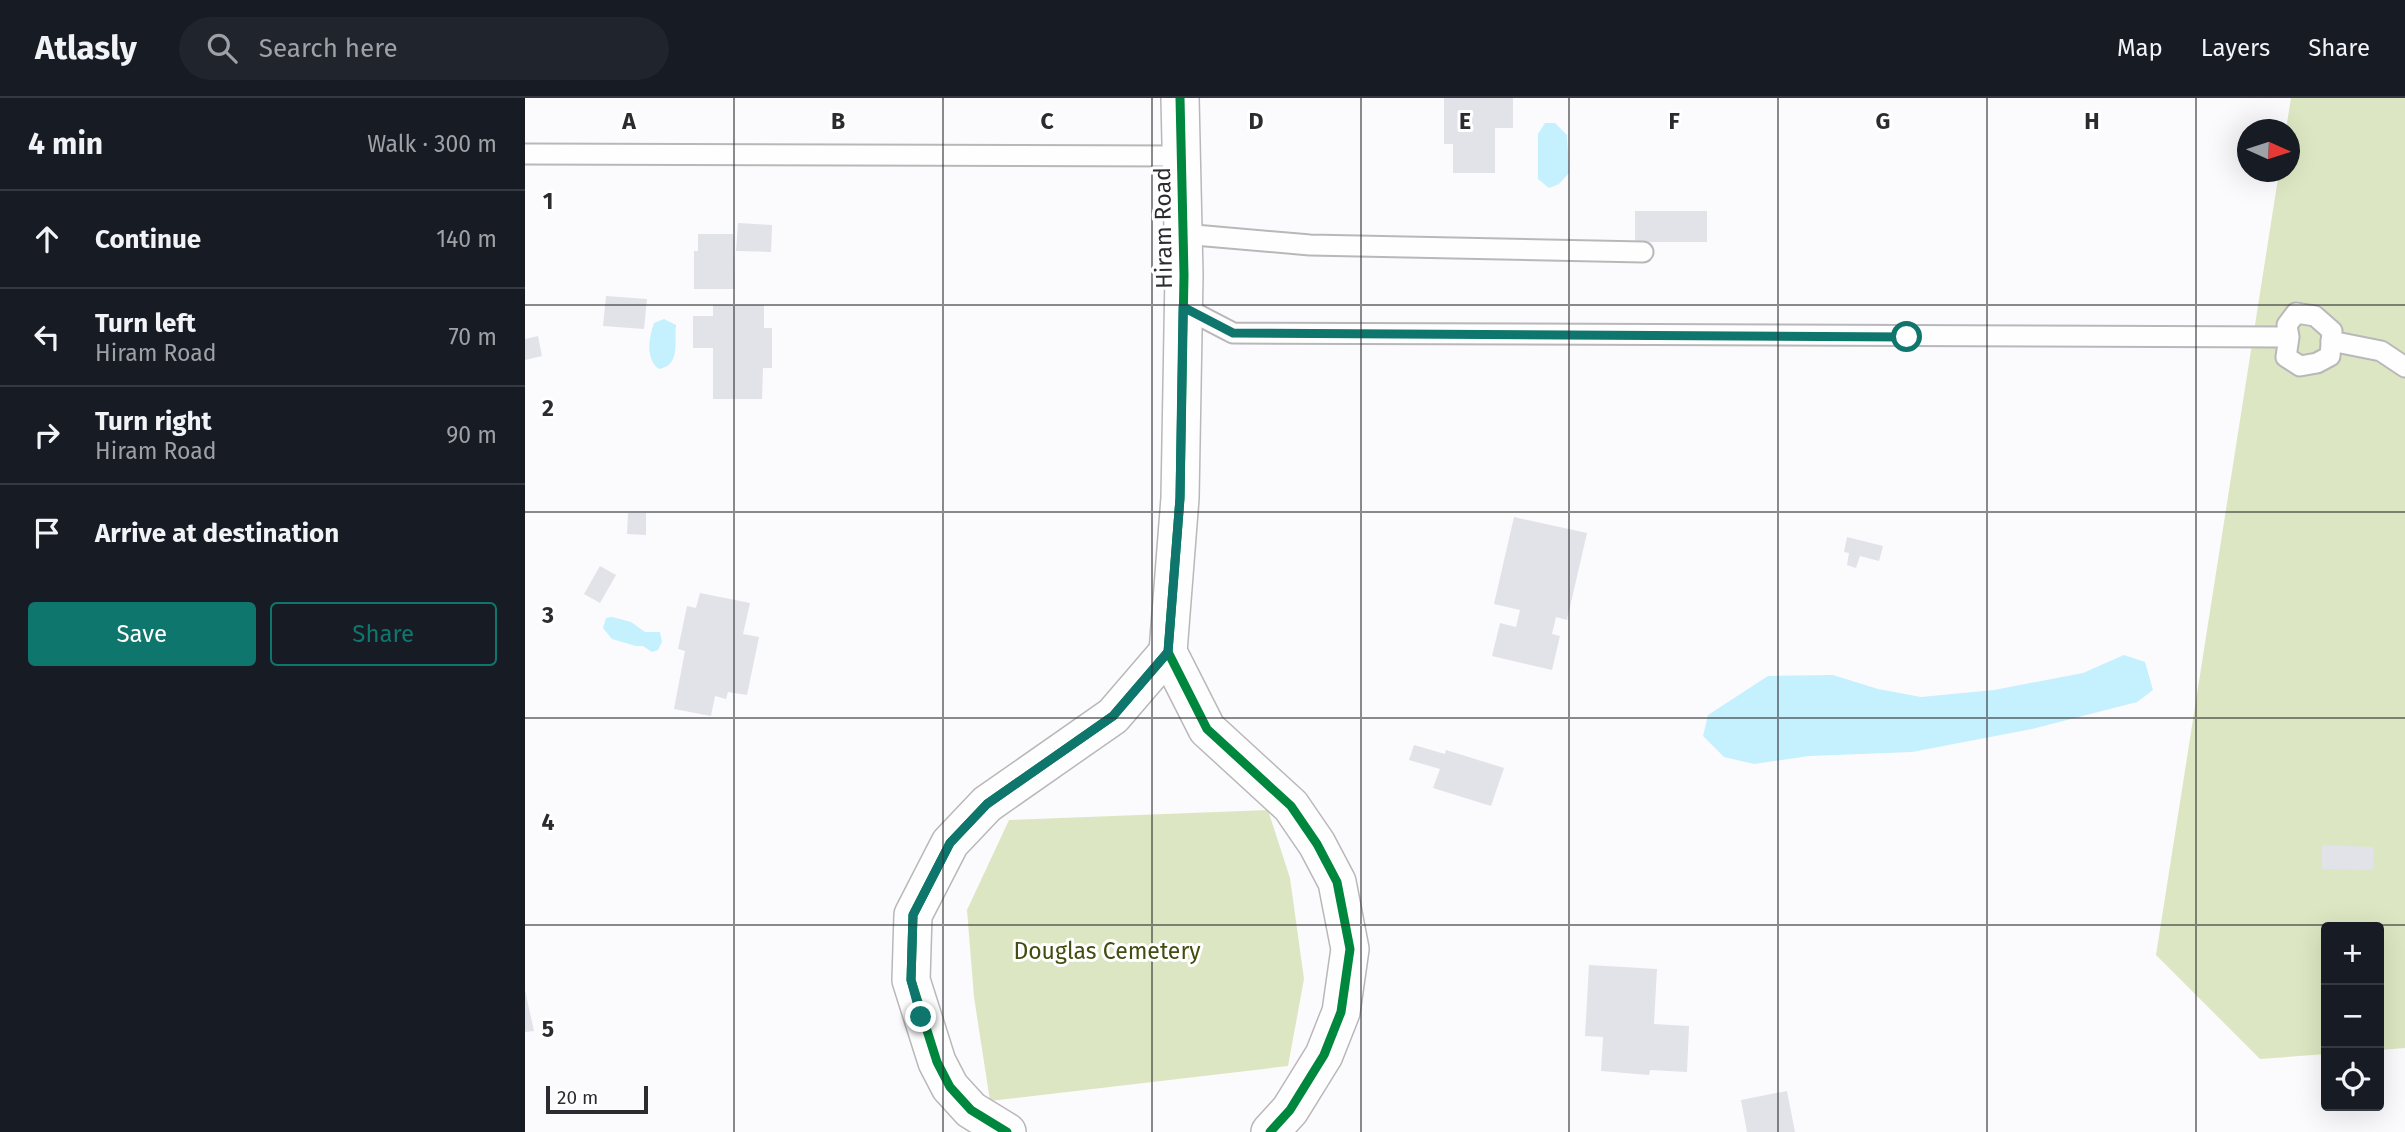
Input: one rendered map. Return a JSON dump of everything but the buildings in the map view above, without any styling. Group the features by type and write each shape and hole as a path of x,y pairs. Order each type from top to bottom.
{"street":[{"name":"Hiram Road","path":"1168,652 1180,498 1183,234 1180,98"},
{"path":"1007,1132 971,1110 950,1087 937,1062 911,980 913,915 950,843 987,804 1113,716 1168,652 1207,729 1290,806 1317,844 1338,882 1350,949 1341,1012 1324,1055 1290,1110 1270,1132"}],"lane":[{"path":"525,154 1181,156"},
{"path":"1183,234 1310,245 1643,252"},
{"path":"1183,307 1233,333 2289,337"},
{"path":"2296,313 2315,316 2332,331 2330,356 2318,363 2300,366 2286,357 2289,337 2287,325 2296,313"},
{"path":"2331,341 2381,351 2405,367"}],"green space":[{"path":"2291,98 2405,98 2405,1048 2384,1050 2384,922 2321,922 2321,1054 2260,1059 2156,955 2277,182 2300,182 2300,119 2288,119"},
{"name":"Douglas Cemetery","path":"1268,810 1290,878 1304,979 1288,1066 990,1101 974,997 967,910 1009,820"}],"water":[{"path":"1545,123 1555,123 1567,135 1569,173 1559,184 1549,188 1538,179 1538,134"},
{"path":"664,319 676,325 675,352 671,363 659,369 650,354 650,341 654,323"},
{"path":"606,618 631,622 645,632 660,632 662,642 658,650 652,652 643,646 612,639 603,628"},
{"path":"2124,655 2145,662 2153,690 2137,702 2032,729 1912,752 1809,756 1754,764 1724,757 1703,736 1708,715 1768,676 1833,675 1878,689 1921,697 1994,690 2083,673"}],"cycle path":[{"path":"1180,98 1184,275 1180,498 1168,652 1207,729 1291,806 1317,844 1337,882 1350,949 1341,1012 1324,1055 1290,1110 1270,1132"},
{"path":"1007,1132 971,1110 950,1087 937,1062 911,980 913,915 950,843 987,804 1113,716 1168,652"}],"route":[{"path":"921,1017 911,980 913,915 950,843 987,804 1113,716 1168,652 1180,498 1183,307 1233,333 1907,337"}]}
